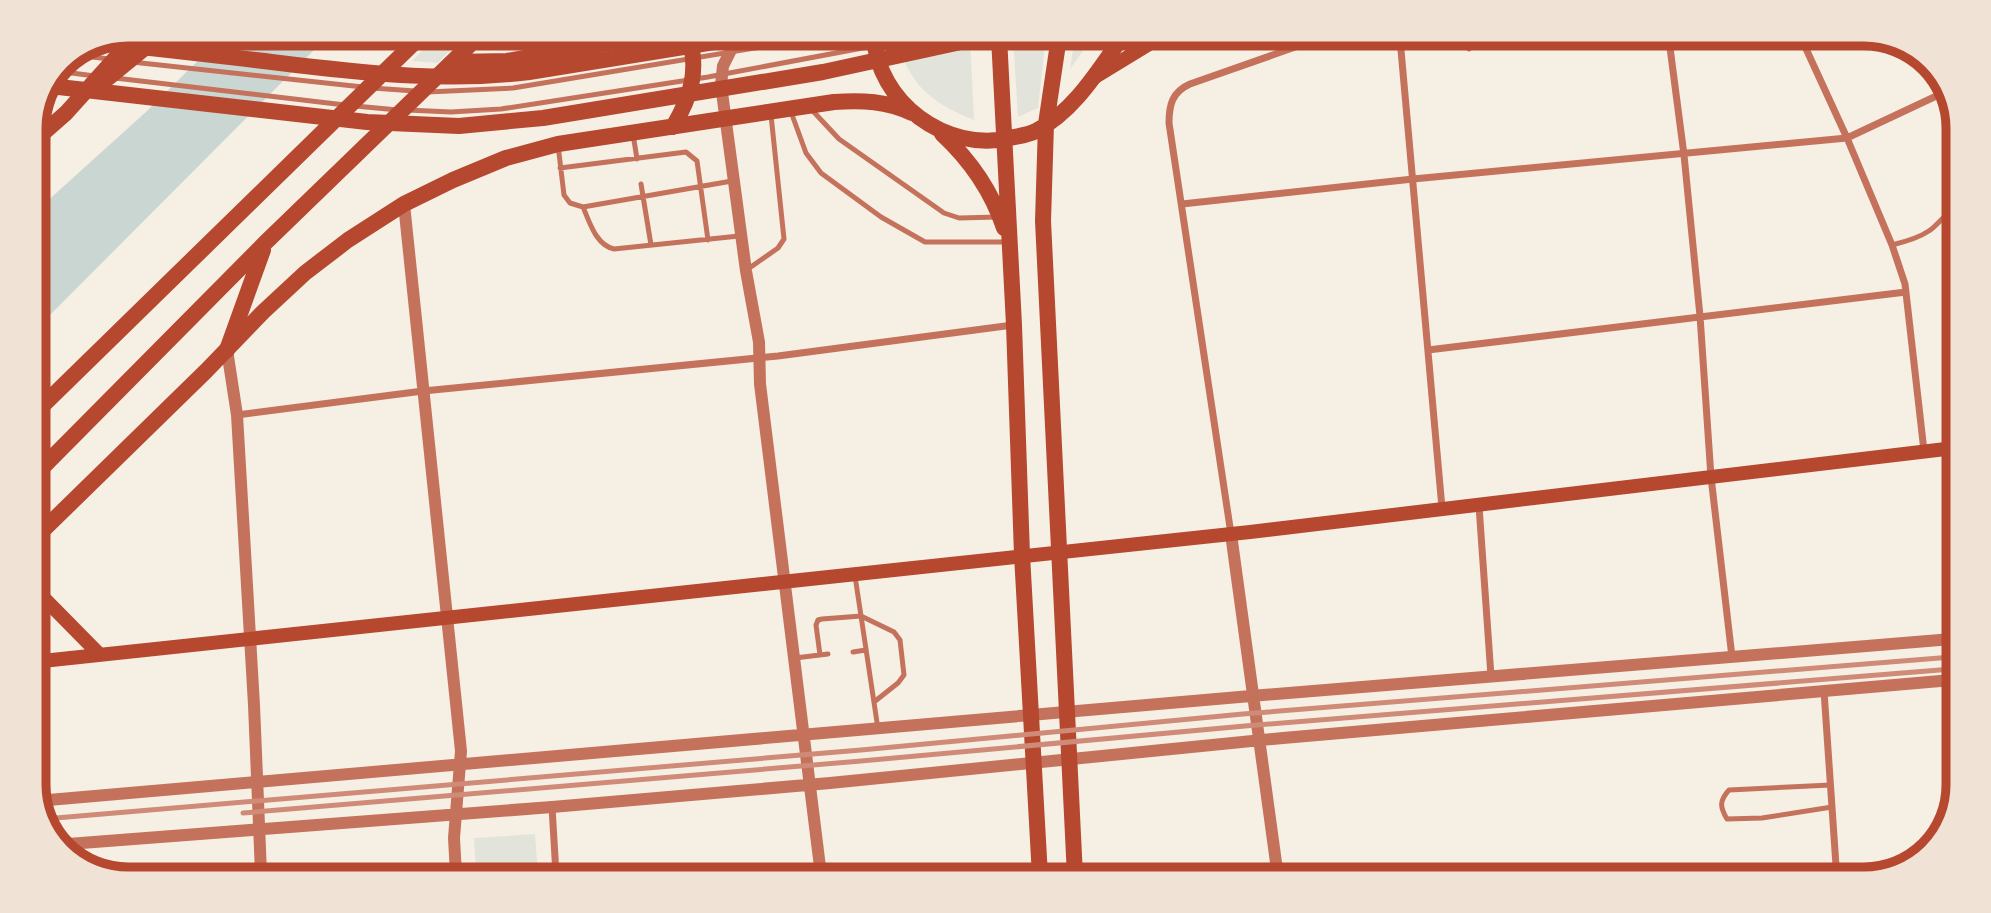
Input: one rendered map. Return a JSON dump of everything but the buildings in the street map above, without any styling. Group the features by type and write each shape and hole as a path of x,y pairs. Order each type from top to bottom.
{"main road":[{"path":"125,45 362,72 450,78 493,77 696,45"},
{"path":"66,113 127,45"},
{"path":"46,131 148,45"},
{"path":"46,402 412,45"},
{"path":"46,464 265,243 471,45"},
{"path":"454,62 508,61 598,45"},
{"path":"673,127 692,90 694,54 692,45"},
{"path":"876,45 885,77 897,97 912,113"},
{"path":"60,82 354,121 459,126 543,118 824,72 947,45"},
{"path":"999,45 1005,139 1004,217 1009,242 1014,325 1022,555 1039,867"},
{"path":"1058,45 1046,124 1043,221 1075,867"},
{"path":"935,128 962,138 987,141 1034,132 1070,104 1116,45"},
{"path":"1091,80 1146,45"},
{"path":"46,527 305,273 348,240 404,204 506,158 558,144 808,106 864,101 895,104 935,128 964,157 1004,217"},
{"path":"227,350 265,243"},
{"path":"46,660 1231,534 1945,448"},
{"path":"46,600 99,654"}],"street":[{"path":"732,45 722,76 722,104 759,342 760,384 820,867"},
{"path":"1276,867 1257,740 1231,534 1168,123 1170,102 1176,93 1190,84 1301,45"},
{"path":"1401,45 1443,510"},
{"path":"1671,45 1700,316 1711,477 1732,657"},
{"path":"1804,45 1892,245 1906,292 1924,451"},
{"path":"1182,204 1847,138 1939,95"},
{"path":"404,204 461,751 455,813 456,867"},
{"path":"1428,350 1906,292"},
{"path":"237,415 423,391 759,358 1014,325"},
{"path":"227,350 237,415 261,867"},
{"path":"1479,506 1491,676"},
{"path":"47,800 1251,695 1946,640"},
{"path":"71,844 811,785 1257,740 1946,681"},
{"path":"1824,691 1836,867"},
{"path":"552,807 556,867"}],"lane":[{"path":"88,56 379,89 468,92 513,88 773,45"},
{"path":"60,81 451,112 501,109 708,77 878,45"},
{"path":"1468,45 1469,49"},
{"path":"808,106 839,139 944,213 959,218 1004,217"},
{"path":"790,109 806,153 821,173 881,217 925,242 1009,242"},
{"path":"746,271 778,248 784,239 771,112"},
{"path":"633,133 638,160"},
{"path":"558,144 564,195 570,203 583,207 735,180"},
{"path":"560,168 686,152 697,161 708,240"},
{"path":"869,170 874,164"},
{"path":"641,184 651,245"},
{"path":"848,193 855,186"},
{"path":"901,194 907,187"},
{"path":"583,207 599,240 614,249 742,236"},
{"path":"881,217 887,211"},
{"path":"1892,245 1925,235 1945,216"},
{"path":"854,573 878,729"},
{"path":"820,655 816,625 818,620 861,616 898,635 905,672 898,683 874,702"},
{"path":"853,652 866,650"},
{"path":"795,658 828,654"},
{"path":"1831,785 1729,790 1722,797 1721,807 1727,819 1762,818 1832,807"}],"shaded area":[{"path":"214,45 319,45 46,319 46,202 147,111"},
{"path":"428,45 455,45 438,63 412,61"},
{"path":"488,45 536,45 519,48 486,47"},
{"path":"898,45 970,45 974,120 944,106 923,89 914,79"},
{"path":"1014,45 1045,45 1038,108 1018,117"},
{"path":"1074,45 1087,45 1070,69"},
{"path":"535,834 537,867 476,867 474,838"}],"railway":[{"path":"53,818 861,750 1243,714 1946,657"},
{"path":"243,813 1245,726 1946,669"}]}
